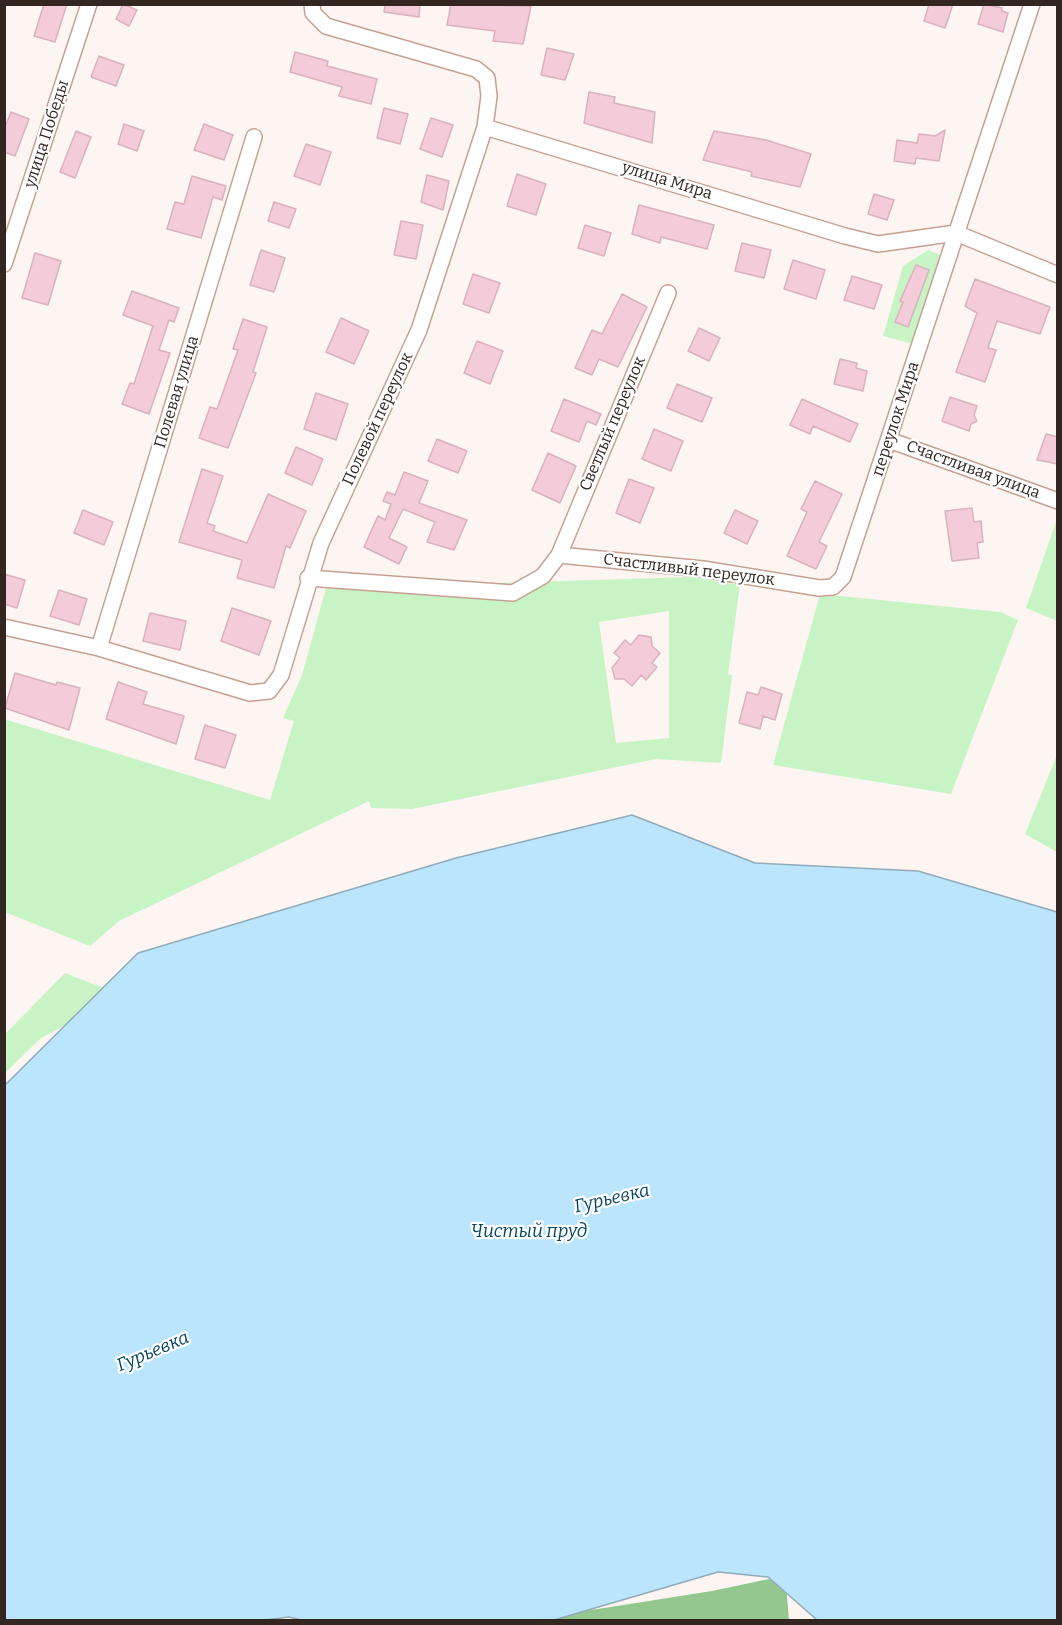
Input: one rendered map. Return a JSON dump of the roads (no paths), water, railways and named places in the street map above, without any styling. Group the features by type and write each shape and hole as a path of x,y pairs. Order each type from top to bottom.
{"street":[{"name":"улица Победы","path":"4,264 89,4"},
{"path":"312,4 313,13 326,26 476,69 487,78 489,96 485,127"},
{"name":"переулок Мира","path":"819,588 833,587 843,577 1032,4"},
{"name":"улица Мира","path":"485,127 878,244 956,233"},
{"name":"Полевой переулок","path":"99,648 250,693 269,691 281,675 308,578 362,450 419,330 485,127"},
{"name":"Полевая улица","path":"99,648 254,136"},
{"path":"956,233 1058,275"},
{"name":"Светлый переулок","path":"308,578 513,593 543,576 559,555 668,292"},
{"name":"Счастливая улица","path":"889,440 1058,501"},
{"name":"Счастливый переулок","path":"559,555 703,569 819,588"},
{"path":"4,627 99,648"}],"water":[{"name":"Чистый пруд","path":"632,815 755,863 918,871 1057,912 1057,1620 817,1620 768,1577 718,1572 554,1620 301,1620 289,1617 265,1620 5,1620 5,1085 138,953 456,858"}],"water label":[{"name":"Гурьевка","path":"612,1199"},
{"name":"Гурьевка","path":"153,1352"}]}
